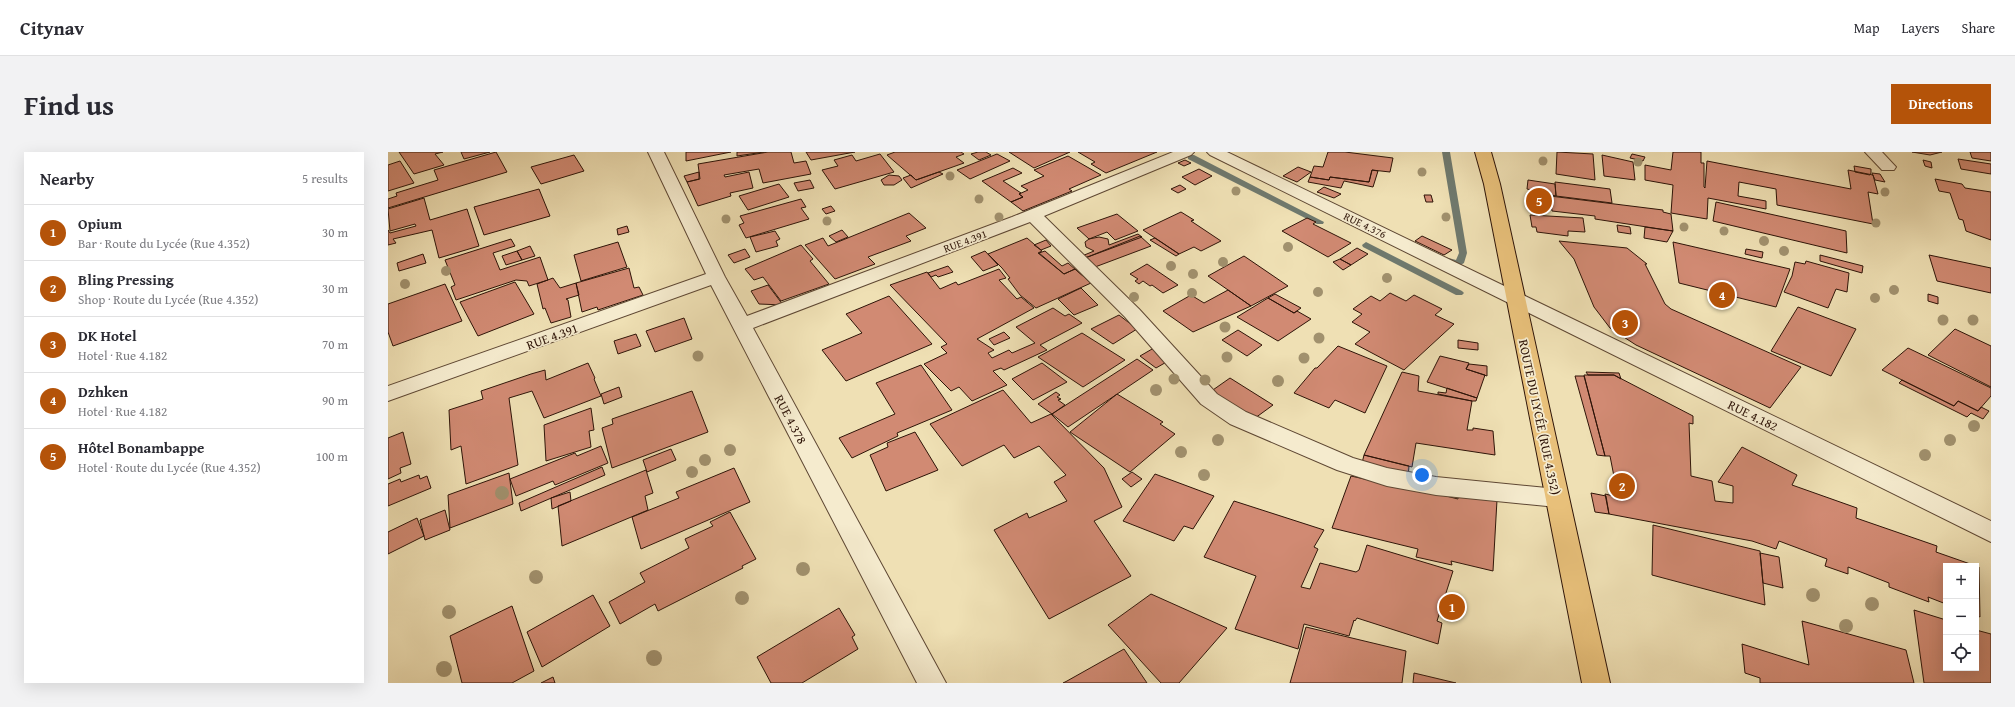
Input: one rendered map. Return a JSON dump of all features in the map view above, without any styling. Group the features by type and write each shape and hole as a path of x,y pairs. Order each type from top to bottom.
{"main road":[{"name":"ROUTE DU LYCÉE (RUE 4.352)","path":"1483,152 1492,184 1596,683"}],"street":[{"name":"RUE 4.378","path":"656,152 716,278 932,683"},
{"name":"RUE 4.391","path":"742,325 1033,215 1186,152"},
{"name":"RUE 4.376","path":"1215,152 1515,298"},
{"path":"1872,152 1888,167"},
{"path":"1033,215 1132,313 1209,399 1238,418 1345,464 1387,477 1436,486 1557,498"},
{"name":"RUE 4.391","path":"388,394 716,278"},
{"name":"RUE 4.182","path":"1515,298 1991,532"}],"building":[{"path":"399,152 443,152 435,154 444,165 414,174"},
{"path":"461,152 490,152 464,159"},
{"path":"496,152 507,172 388,208 388,199 397,196 396,193 438,180 434,170"},
{"path":"686,152 731,152 686,161"},
{"path":"737,152 764,152 737,156"},
{"path":"768,152 791,152 794,163 806,161 811,174 763,183 759,169 724,175 725,177 749,172 753,188 730,193 731,196 698,206 687,182 700,179 698,164"},
{"path":"806,152 855,152 811,160"},
{"path":"895,152 961,152 964,154 956,157 964,163 916,180 887,155"},
{"path":"986,152 991,155 979,160 971,154"},
{"path":"1009,152 1070,152 1034,168"},
{"path":"1078,152 1157,152 1106,173 1091,164 1095,162"},
{"path":"1328,152 1345,152 1393,158 1390,172 1372,170 1369,182 1330,177 1329,180 1310,177 1314,166 1323,167"},
{"path":"1557,152 1593,154 1595,180 1556,174"},
{"path":"1673,152 1701,152 1701,163 1704,163 1705,188 1707,161 1851,189 1848,170 1873,175 1878,194 1868,192 1873,224 1777,205 1776,189 1739,182 1738,196 1766,201 1766,209 1708,198 1707,219 1671,213 1673,185 1645,180 1645,165 1671,170"},
{"path":"1912,152 1942,152 1930,155"},
{"path":"1970,152 1991,152 1991,161 1972,158"},
{"path":"880,154 894,172 835,189 822,170 838,166 834,160 852,155 856,161"},
{"path":"997,154 1010,161 970,179 957,170"},
{"path":"1632,154 1645,157 1643,161 1630,158"},
{"path":"574,155 584,171 541,184 531,167"},
{"path":"1602,155 1633,162 1635,180 1604,176"},
{"path":"1068,156 1101,175 1069,189 1072,191 1023,211 1011,202 1023,197 1019,194 1028,190 1021,186 1044,176 1034,170"},
{"path":"1958,159 1991,164 1991,174 1961,169"},
{"path":"1185,160 1191,163 1184,166 1178,163"},
{"path":"1923,160 1931,162 1932,168 1925,166"},
{"path":"400,161 414,183 388,191 388,165"},
{"path":"1854,166 1871,169 1871,173 1870,175 1855,172"},
{"path":"1298,167 1311,172 1297,182 1283,176"},
{"path":"1013,168 1022,173 1003,181 1021,193 1019,194 1023,197 1011,202 982,181"},
{"path":"1199,169 1212,176 1195,185 1182,177"},
{"path":"1372,170 1378,171 1373,187 1344,181 1341,188 1308,182 1310,177 1329,180 1330,177 1369,182"},
{"path":"699,172 699,179 687,182 684,176"},
{"path":"939,172 943,174 911,188 903,178 911,175 916,180"},
{"path":"1872,173 1880,174 1885,182 1875,180"},
{"path":"889,175 899,176 902,180 894,185 884,185 881,180"},
{"path":"1935,179 1962,184 1965,188 1991,192 1991,240 1966,231 1963,220 1959,219 1950,193 1939,191"},
{"path":"810,180 814,188 798,191 794,183"},
{"path":"1528,180 1555,184 1556,196 1527,189"},
{"path":"1555,182 1610,189 1612,203 1556,196"},
{"path":"779,184 789,197 748,210 739,196"},
{"path":"1180,185 1186,189 1178,193 1171,189"},
{"path":"1324,187 1341,194 1334,198 1317,192"},
{"path":"539,189 550,216 484,235 474,207"},
{"path":"1424,195 1431,195 1433,202 1426,202"},
{"path":"1550,196 1663,210 1663,212 1671,214 1673,231 1595,219 1595,216 1552,211"},
{"path":"424,198 430,220 467,209 479,246 439,258 432,230 393,239 396,243 388,245 388,230 390,233 416,226 415,224 390,231 388,209"},
{"path":"801,199 806,207 801,208 809,219 746,238 739,225 744,223 740,216"},
{"path":"1716,202 1846,231 1847,253 1713,221"},
{"path":"831,206 835,211 826,214 822,209"},
{"path":"1181,212 1194,220 1191,221 1221,241 1201,251 1194,247 1179,254 1143,230"},
{"path":"909,213 926,228 906,236 911,241 868,257 875,264 835,279 805,245 823,238 828,246"},
{"path":"1117,214 1138,231 1115,240 1107,232 1089,239 1077,228"},
{"path":"1530,215 1583,218 1585,232 1568,231 1568,236 1537,232 1536,227 1532,227"},
{"path":"1307,218 1316,222 1313,224 1351,243 1328,257 1282,231"},
{"path":"1617,225 1630,227 1631,234 1618,232"},
{"path":"627,226 629,232 618,235 617,229"},
{"path":"1645,227 1673,231 1667,242 1644,238"},
{"path":"842,230 848,237 836,242 829,236"},
{"path":"775,231 780,239 776,241 778,246 756,252 750,237"},
{"path":"1138,234 1142,237 1085,258 1082,256 1094,251 1086,247 1085,242 1089,239 1099,237 1108,239 1109,245"},
{"path":"1140,236 1151,246 1095,267 1085,258"},
{"path":"1422,236 1452,250 1444,255 1415,241"},
{"path":"1027,238 1042,251 1038,253 1064,274 1075,269 1091,283 1036,308 1020,295 1008,279 1010,278 988,254"},
{"path":"1155,238 1179,254 1176,256 1150,240"},
{"path":"511,239 515,246 493,253 500,270 540,257 548,280 529,286 527,281 516,280 456,300 451,287 455,285 445,260"},
{"path":"1046,240 1051,246 1041,250 1034,245"},
{"path":"1559,241 1627,248 1647,264 1645,264 1665,304 1671,309 1801,367 1770,408 1636,345 1610,328 1594,307 1574,259"},
{"path":"618,242 627,267 581,281 574,255"},
{"path":"1673,242 1790,269 1776,307 1679,283"},
{"path":"801,245 813,259 810,261 829,284 781,301 763,277 754,280 745,269"},
{"path":"530,246 535,256 522,260 517,251"},
{"path":"1357,248 1368,254 1351,265 1340,259"},
{"path":"745,249 750,257 734,263 728,255"},
{"path":"1746,249 1763,252 1762,258 1745,254"},
{"path":"517,251 522,260 506,265 502,256"},
{"path":"985,251 998,265 983,271 971,257"},
{"path":"1045,251 1062,266 1068,263 1075,269 1064,274 1039,253"},
{"path":"423,254 426,263 399,271 397,263"},
{"path":"1820,255 1863,266 1862,273 1820,261"},
{"path":"1929,255 1991,268 1991,293 1937,281"},
{"path":"1244,256 1288,286 1251,306 1208,276"},
{"path":"1340,259 1351,265 1343,270 1333,262"},
{"path":"1806,261 1849,273 1847,292 1836,289 1828,308 1784,292 1792,276 1795,262 1805,264"},
{"path":"1147,264 1178,285 1163,293 1152,285 1150,286 1143,281 1139,284 1135,281 1138,279 1130,274"},
{"path":"948,266 953,272 938,277 936,275 931,277 928,273"},
{"path":"629,268 634,288 639,287 643,295 598,310 597,307 582,312 576,283"},
{"path":"1079,268 1091,283 1076,270"},
{"path":"999,269 1006,278 999,280 1017,299 1021,297 1034,308 977,339 994,350 988,353 992,358 1009,350 1012,353 1035,343 1016,327 1053,308 1065,316 1069,314 1082,323 1040,345 1047,350 1004,370 1001,368 993,371 1007,385 972,401 959,387 951,391 924,364 947,353 941,347 947,344 890,285 927,272 940,289 956,282 958,285"},
{"path":"553,278 560,288 576,283 579,295 566,299 568,300 571,317 551,323 545,308 543,309 537,284"},
{"path":"515,282 534,314 478,336 460,302"},
{"path":"445,284 462,321 393,346 388,332 388,304"},
{"path":"768,285 783,305 759,304 751,291"},
{"path":"1081,288 1098,305 1074,315 1058,299"},
{"path":"1228,290 1251,306 1193,332 1163,311 1191,295 1204,303"},
{"path":"1390,293 1406,301 1414,295 1442,309 1435,315 1454,324 1404,370 1355,344 1370,332 1352,322 1362,314 1353,309 1371,296 1380,301"},
{"path":"1275,294 1301,308 1294,313 1268,298"},
{"path":"1928,294 1938,297 1938,304 1928,301"},
{"path":"889,296 932,344 846,381 822,350 862,333 846,314"},
{"path":"1268,298 1294,313 1297,311 1311,319 1278,341 1237,317"},
{"path":"1798,307 1856,329 1831,376 1771,351"},
{"path":"1119,315 1137,329 1113,344 1091,329"},
{"path":"684,318 692,339 655,352 646,331"},
{"path":"1955,329 1991,346 1991,387 1928,355"},
{"path":"1238,330 1262,345 1247,356 1222,340"},
{"path":"1004,332 1010,338 994,345 989,339"},
{"path":"1082,333 1125,360 1083,387 1038,357"},
{"path":"636,334 641,346 618,354 614,341"},
{"path":"1458,340 1478,343 1478,350 1458,348"},
{"path":"1159,345 1170,360 1156,368 1140,356"},
{"path":"1338,346 1387,366 1365,413 1335,400 1329,408 1294,393 1315,368 1317,368"},
{"path":"1908,348 1991,388 1991,396 1978,411 1958,401 1954,406 1882,370"},
{"path":"1440,356 1469,363 1466,369 1485,375 1477,398 1427,382"},
{"path":"1137,359 1153,370 1068,427 1052,414"},
{"path":"588,363 601,396 544,418 532,391 509,398 518,465 466,484 461,446 451,450 449,410 483,399 481,391 531,374 545,370 546,380"},
{"path":"1042,363 1067,382 1033,400 1012,379"},
{"path":"1469,364 1487,366 1487,376 1466,369"},
{"path":"921,365 952,410 897,433 898,436 852,458 839,438 895,414 876,383"},
{"path":"1402,372 1419,376 1418,391 1472,401 1467,430 1473,430 1473,428 1493,431 1495,455 1416,443 1412,467 1364,455"},
{"path":"1586,372 1619,373 1621,379 1614,375 1588,375"},
{"path":"1584,375 1614,375 1693,416 1693,424 1689,423 1691,476 1712,481 1715,501 1733,503 1733,486 1718,482 1742,447 1797,475 1792,485 1857,508 1856,518 1937,546 1936,552 1967,563 1943,563 1943,603 1928,597 1929,602 1889,587 1889,583 1848,567 1848,574 1825,566 1827,559 1779,541 1776,549 1752,541 1609,514 1605,494 1618,497 1610,456 1605,456"},
{"path":"1575,376 1584,376 1605,456 1597,455"},
{"path":"1230,378 1273,405 1251,421 1210,392"},
{"path":"1902,380 1954,406 1958,401 1978,411 1981,407 1989,411 1983,419 1971,413 1967,417 1899,383"},
{"path":"619,387 622,397 604,404 601,394"},
{"path":"1447,388 1477,398 1476,401 1438,394 1438,392 1446,393"},
{"path":"1003,390 1031,423 1051,414 1104,468 1122,507 1094,521 1131,576 1049,619 994,530 1027,513 1029,518 1067,501 1054,482 1066,475 1039,446 1014,458 1004,445 962,466 930,424"},
{"path":"692,391 708,432 612,468 602,428 613,424 612,419"},
{"path":"1056,392 1060,395 1057,397 1061,399 1058,400 1065,405 1052,414 1038,404"},
{"path":"1117,394 1163,422 1160,424 1175,434 1130,472 1070,432"},
{"path":"591,408 594,430 589,431 591,447 546,461 544,425"},
{"path":"403,432 411,464 400,468 401,473 388,479 388,438"},
{"path":"915,432 938,470 886,491 870,455 888,447 887,443"},
{"path":"601,446 608,463 555,485 553,481 516,496 510,479 575,453 577,456"},
{"path":"671,449 676,460 647,472 643,460"},
{"path":"1364,455 1409,466 1408,479 1361,467"},
{"path":"602,467 605,475 521,511 519,503"},
{"path":"734,468 750,502 641,549 632,517 679,498 676,492"},
{"path":"646,470 653,493 645,496 648,510 562,546 558,506"},
{"path":"1132,472 1142,479 1131,487 1122,479"},
{"path":"509,473 513,504 450,528 448,495"},
{"path":"1155,474 1214,496 1193,529 1184,526 1174,541 1123,521"},
{"path":"419,475 420,479 427,476 431,488 388,506 388,484 400,479 401,482"},
{"path":"1351,476 1378,482 1379,479 1458,499 1458,493 1497,500 1493,571 1451,561 1452,565 1416,557 1418,549 1332,528"},
{"path":"570,492 571,501 552,509 551,498"},
{"path":"1591,493 1606,496 1609,514 1595,512"},
{"path":"1234,501 1324,530 1314,547 1318,549 1301,587 1310,589 1320,563 1356,572 1359,570 1367,545 1453,571 1437,621 1442,623 1438,644 1357,618 1355,621 1354,620 1349,636 1304,624 1298,649 1235,629 1256,576 1204,557"},
{"path":"445,510 450,530 425,540 420,520"},
{"path":"730,512 756,559 742,566 743,568 658,611 655,604 620,624 609,602 645,582 640,573 689,548 685,539 713,526 710,522"},
{"path":"417,518 424,536 388,554 388,532"},
{"path":"1653,525 1760,551 1765,605 1652,575"},
{"path":"1760,553 1779,557 1783,588 1763,583"},
{"path":"1979,567 1980,617 1979,616"},
{"path":"1151,594 1227,628 1179,683 1161,683 1108,625"},
{"path":"593,595 610,626 542,667 527,632"},
{"path":"512,606 534,671 512,683 462,683 450,636"},
{"path":"839,608 855,635 852,637 858,649 802,683 771,683 757,657"},
{"path":"1914,610 1943,619 1943,671 1979,671 1979,631 1991,634 1991,683 1924,683"},
{"path":"1802,621 1906,650 1914,683 1760,683 1760,678 1745,673 1742,644 1809,665"},
{"path":"1306,627 1406,651 1402,683 1290,683"},
{"path":"1124,649 1147,683 1063,683 1067,681"},
{"path":"1414,673 1456,683 1413,683"},
{"path":"553,677 555,683 541,683"}],"waterway":[{"path":"1441,259 1459,263 1463,253 1446,152"},
{"path":"1191,157 1320,222"},
{"path":"1366,245 1459,293"}],"place":[{"name":"Hôtel Bonambappe","path":"1539,201"},
{"name":"Dzhken","path":"1722,295"},
{"name":"DK Hotel","path":"1625,323"},
{"name":"Bling Pressing","path":"1622,486"},
{"name":"Opium","path":"1452,607"}]}
